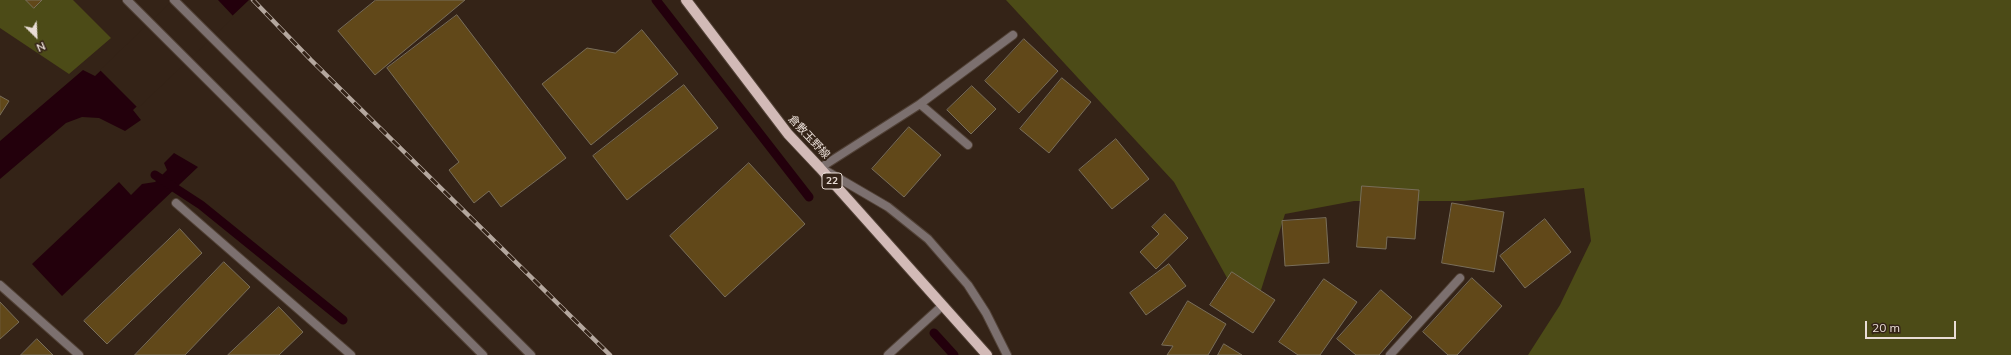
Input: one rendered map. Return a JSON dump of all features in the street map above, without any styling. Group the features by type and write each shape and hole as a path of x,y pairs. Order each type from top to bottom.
{"main road":[{"name":"倉敷玉野線","path":"686,0 788,134 987,355"}],"street":[{"path":"127,0 483,355"},
{"path":"174,0 532,355"},
{"path":"1007,355 986,313 968,285 928,239 888,207 820,168 920,104 1013,35"},
{"path":"920,104 968,145"},
{"path":"176,203 351,355"},
{"path":"1390,355 1460,278"},
{"path":"0,285 79,355"},
{"path":"888,355 942,306"}],"shaded area":[{"path":"0,0 73,0 111,38 69,74 0,28"},
{"path":"175,0 249,0 133,110 141,120 125,131 99,118 82,117 66,123 0,179 0,141 83,70 95,76"},
{"path":"1006,0 2011,0 2011,355 1528,355 1560,305 1591,241 1584,188 1464,201 1354,201 1285,214 1261,290 1237,296 1174,182"},
{"path":"174,153 198,167 62,296 32,264 119,182 131,195 142,184 155,182 167,170 164,163"}],"pier":[{"path":"173,0 218,0 234,17 138,108 100,70"}],"building":[{"path":"26,0 42,0 34,8"},
{"path":"376,0 465,0 375,75 338,31"},
{"path":"457,15 566,158 501,207 489,191 474,203 449,170 459,162 387,68"},
{"path":"642,30 678,74 591,145 542,84 587,48 615,53"},
{"path":"1024,39 1058,71 1019,113 985,81"},
{"path":"1062,78 1091,102 1049,153 1020,129"},
{"path":"684,85 718,128 627,200 593,156"},
{"path":"972,86 996,109 971,134 947,110"},
{"path":"0,96 9,101 0,115"},
{"path":"909,127 941,155 904,197 872,169"},
{"path":"1116,139 1149,179 1112,209 1079,170"},
{"path":"749,163 805,224 725,297 670,236"},
{"path":"1362,186 1419,190 1415,239 1387,237 1386,249 1357,247"},
{"path":"1452,203 1504,212 1494,272 1442,263"},
{"path":"1165,214 1188,238 1156,269 1140,252 1159,234 1152,227"},
{"path":"1326,218 1329,263 1285,266 1282,221"},
{"path":"1545,219 1571,252 1525,288 1500,256"},
{"path":"180,229 202,253 107,344 84,321"},
{"path":"224,262 250,287 185,355 135,355"},
{"path":"1169,264 1186,286 1146,315 1130,293"},
{"path":"1232,272 1275,300 1253,333 1210,305"},
{"path":"1472,278 1502,306 1457,355 1448,355 1423,332"},
{"path":"1324,279 1357,302 1320,355 1298,355 1279,342"},
{"path":"1381,290 1412,317 1379,355 1356,355 1337,339"},
{"path":"1188,301 1226,324 1208,355 1167,355 1173,346 1162,345"},
{"path":"0,302 19,322 0,339"},
{"path":"279,307 303,332 279,355 228,355"},
{"path":"37,339 53,355 21,355"},
{"path":"1224,344 1242,355 1218,355"}],"waterway":[{"path":"656,0 809,197"},
{"path":"155,175 201,205 343,320"},
{"path":"934,333 954,355"}],"railway":[{"path":"253,0 311,60 610,355"}]}
